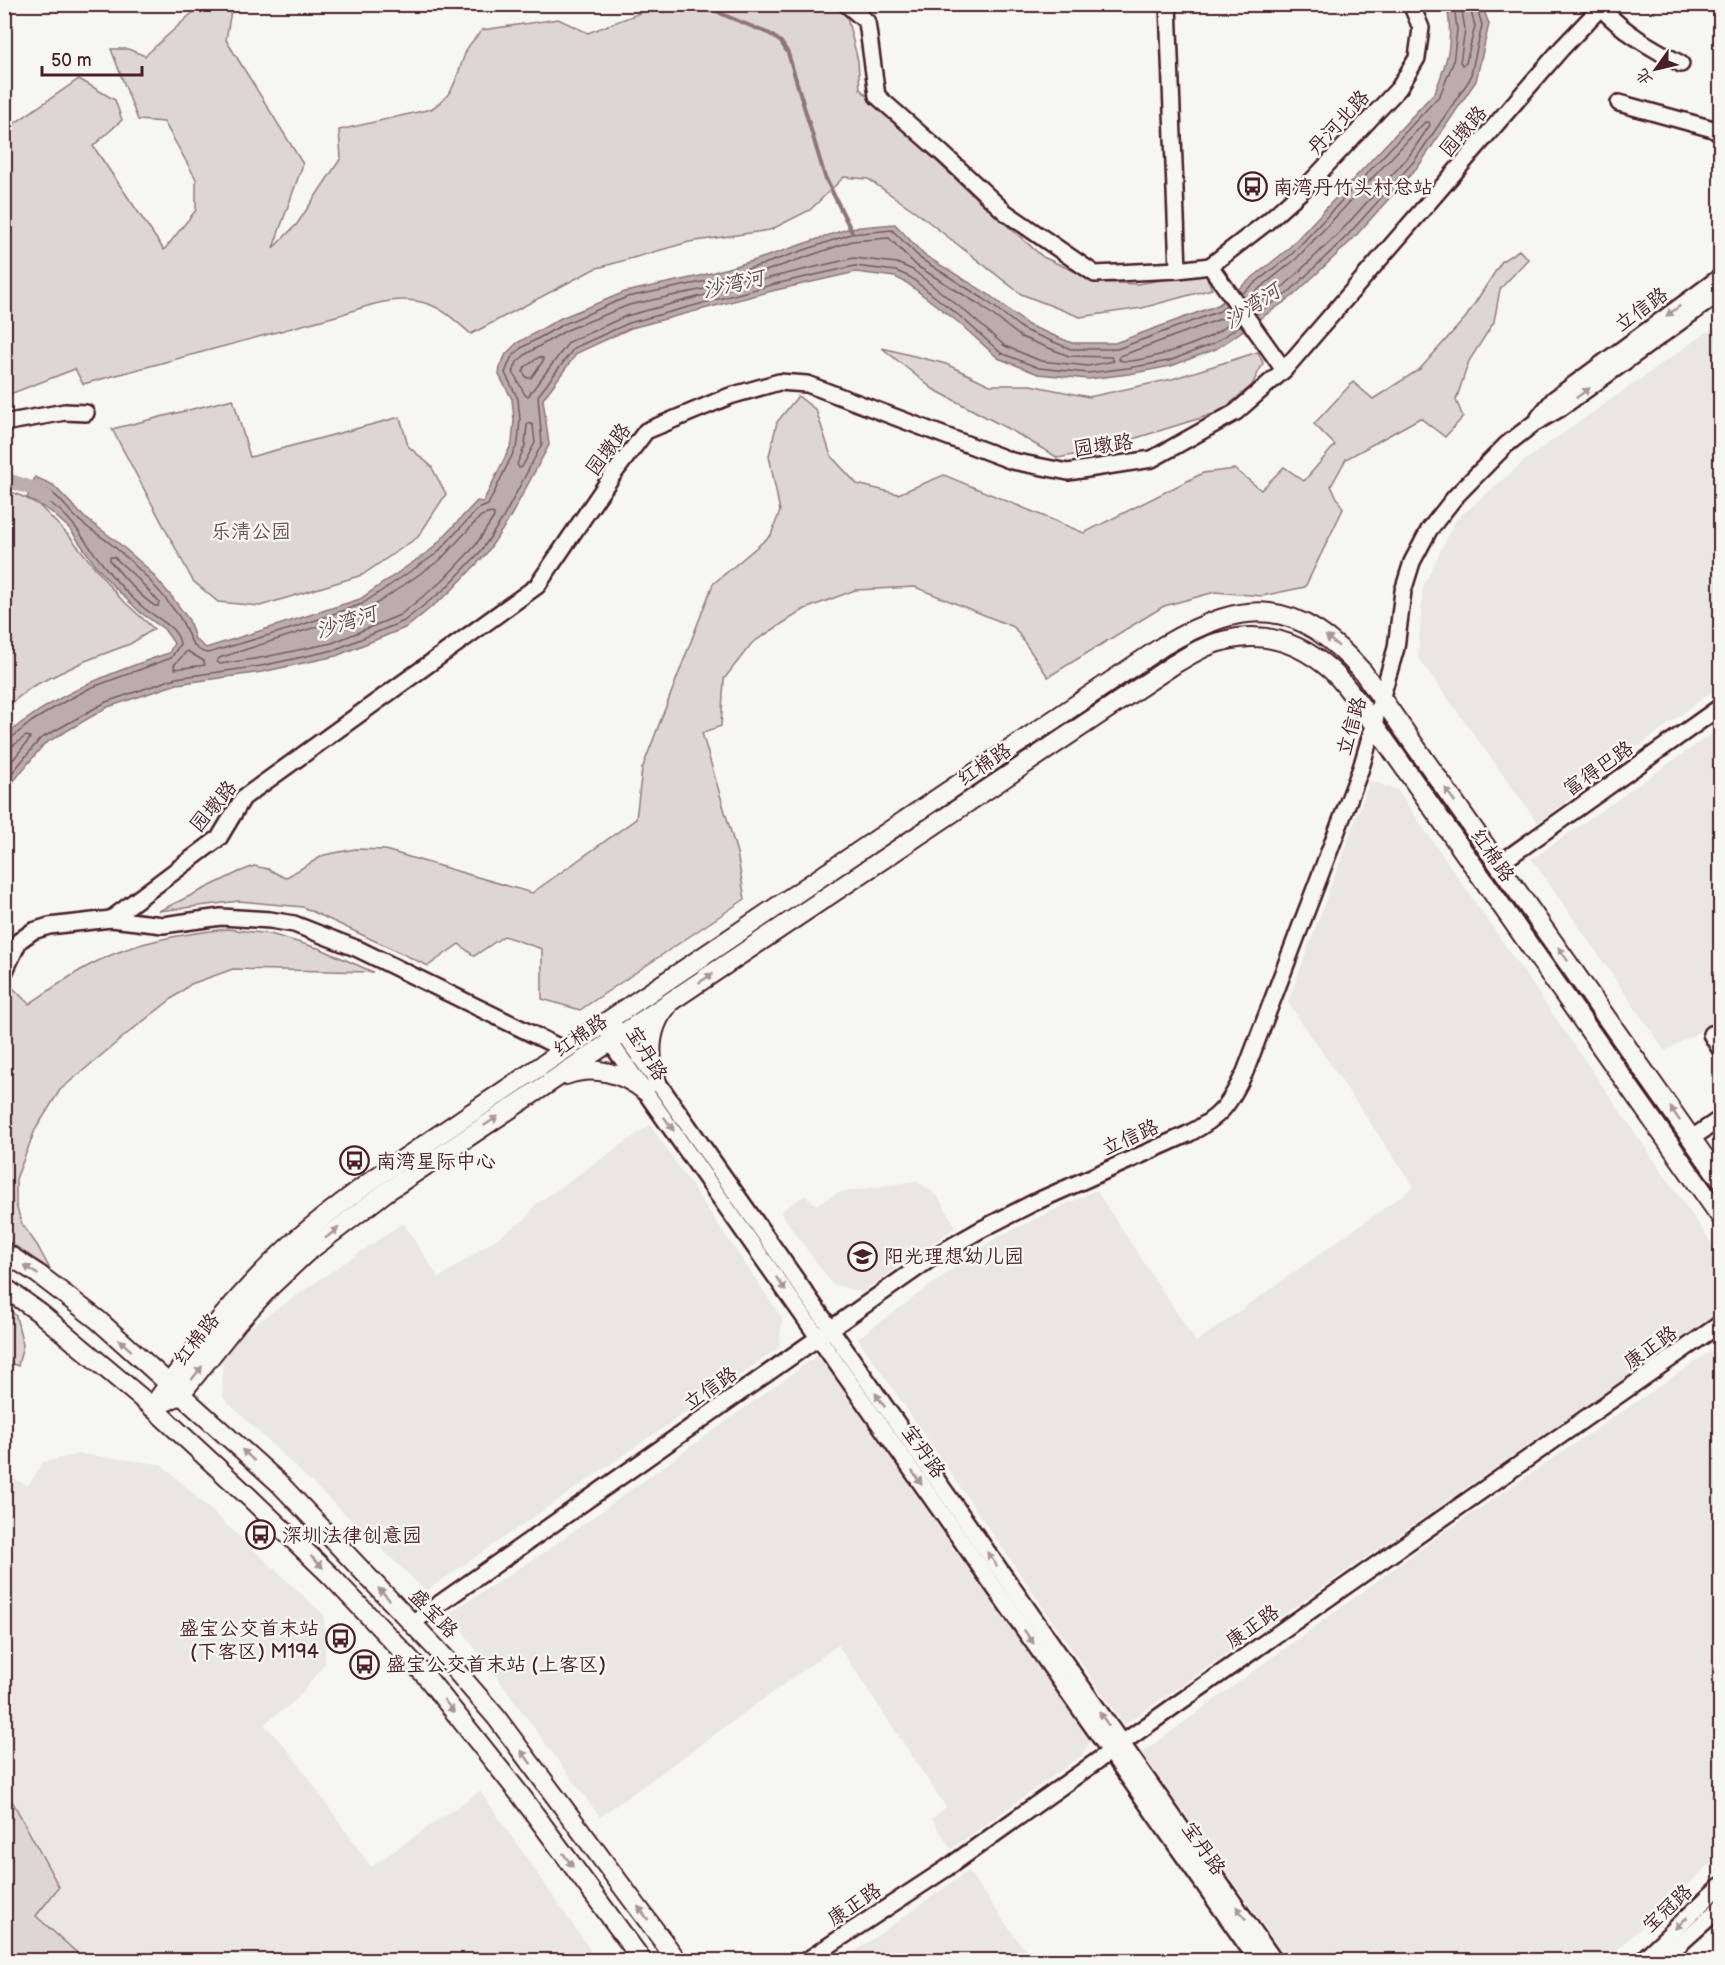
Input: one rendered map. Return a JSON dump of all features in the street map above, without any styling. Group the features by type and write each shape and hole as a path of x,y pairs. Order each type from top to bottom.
{"main road":[{"name":"红棉路","path":"174,1390 227,1310 296,1240 375,1178 1163,646 1186,632 1216,619 1253,612 1269,612 1296,618 1320,631 1344,650 1364,672 1720,1179"},
{"name":"红棉路","path":"152,1407 174,1390 270,1287 306,1253 386,1192 1173,665 1197,651 1222,641 1249,637 1275,639 1305,650 1333,671 1374,725 1720,1216"},
{"path":"553,1080 572,1073 604,1072 651,1087 652,1038 663,1011 673,999"},
{"name":"红棉路","path":"4,1252 98,1320 174,1390"},
{"path":"4,1287 40,1313 152,1407 322,1567 425,1675 522,1797 642,1960"},
{"name":"盛宝路","path":"174,1390 278,1482 446,1659 496,1717 677,1960"}],"street":[{"path":"846,4 867,22 877,96 1005,212 1095,274 1210,266 1284,370"},
{"path":"1168,4 1178,270"},
{"name":"丹河北路","path":"1210,266 1306,188 1399,88 1417,58 1421,28 1411,4"},
{"path":"1602,6 1612,20 1639,41 1682,64"},
{"name":"园墩路","path":"111,919 219,838 243,798 537,586 612,476 646,431 730,396 779,382 807,384 1012,461 1068,472 1152,459 1236,412 1284,370 1562,48 1602,6"},
{"path":"1619,103 1713,129 1720,134"},
{"name":"立信路","path":"412,1623 933,1257 1033,1203 1188,1134 1207,1124 1222,1111 1245,1072 1361,768 1396,648 1403,591 1412,561 1429,530 1455,497 1506,445 1533,424 1561,408 1720,276"},
{"name":"立信路","path":"1649,337 1720,293"},
{"path":"4,423 65,412 87,413"},
{"name":"富得巴路","path":"1499,864 1720,707"},
{"path":"4,973 19,940 33,931 50,926 111,919 163,925 221,917 270,920 294,924 358,949 565,1050"},
{"name":"宝丹路","path":"606,1022 1116,1748 1257,1960"},
{"path":"1711,1034 1720,1049"},
{"path":"1692,1138 1720,1119"},
{"name":"康正路","path":"807,1960 947,1868 1720,1324"},
{"name":"宝丹路","path":"1116,1748 1274,1960"},
{"name":"宝冠路","path":"1642,1960 1720,1886"},
{"name":"宝冠路","path":"1662,1960 1720,1908"}],"shaded area":[{"path":"1720,323 1720,685 1538,823 1418,657 1423,587 1455,521 1528,458"},
{"path":"1720,728 1720,1019 1665,1051 1532,859"},
{"path":"1370,781 1397,790 1720,1255 1720,1312 1124,1725 858,1338 996,1238 1096,1190 1196,1342 1414,1187 1288,1002"},
{"path":"650,1125 782,1318 779,1348 426,1591 223,1398 222,1361 242,1333 403,1223 439,1278 527,1218 535,1205"},
{"name":"阳光理想幼儿园","path":"916,1181 937,1195 956,1227 862,1292 832,1284 780,1212 805,1195 816,1205 837,1193"},
{"path":"1720,1345 1720,1855 1606,1960 1288,1960 1142,1753 1436,1538"},
{"path":"818,1355 1091,1740 1082,1755 951,1849 932,1819 946,1807 838,1645 600,1817 449,1613 542,1554"},
{"path":"79,1454 161,1464 324,1615 325,1663 297,1699 264,1724 292,1755 371,1867 480,1791 597,1960 85,1960 36,1916 5,1790 4,1473 28,1486 43,1462"},
{"path":"968,1871 1032,1960 843,1960"}],"green space":[{"path":"835,4 847,17 858,61 860,89 968,191 1043,257 1098,282 1137,284 1205,273 1212,289 1142,308 1080,317 1021,294 916,212 868,179 844,177 810,210 770,230 689,242 594,269 471,334 434,306 417,301 394,300 372,304 340,315 83,384 75,369 5,396 5,130 79,79 115,100 122,120 93,146 164,250 196,210 196,179 164,122 138,120 111,49 128,49 145,56 201,5 232,5 226,40 303,164 273,248 297,224 341,158 339,130 431,109 452,89 467,49 482,30 558,19 588,33 640,13 646,5"},
{"path":"1519,250 1528,259 1500,289 1494,322 1469,361 1456,400 1463,417 1445,437 1420,418 1346,459 1331,486 1343,509 1305,587 1262,596 1215,592 1164,606 1048,677 1014,627 915,587 855,590 805,609 752,643 724,679 721,726 702,733 737,853 745,899 580,1010 542,999 542,949 504,936 474,956 459,944 428,966 303,907 239,901 159,911 254,866 268,869 285,878 324,855 355,849 385,850 532,893 636,819 642,769 713,584 771,535 780,511 769,456 777,422 798,396 816,410 831,456 857,484 898,494 944,475 1084,533 1203,473 1235,469 1261,490 1284,467 1304,481 1335,445 1314,424 1353,382 1373,399 1420,369 1466,317 1502,261"},
{"path":"882,348 946,364 990,385 1030,385 1089,397 1172,379 1258,352 1263,363 1252,385 1220,412 1094,451 1058,458 933,389"},
{"name":"乐清公园","path":"233,399 250,457 400,417 408,446 431,466 446,494 418,537 362,575 260,606 218,602 193,581 112,429"},
{"path":"5,491 38,504 71,538 118,596 154,629 130,644 85,661 33,686 5,708"},
{"path":"227,929 270,934 321,949 373,972 233,969 191,984 60,1090 35,1130 16,1179 16,1205 22,1224 50,1269 5,1239 5,990 12,987 29,1004 70,976 112,955 177,936"},
{"path":"5,1305 16,1316 23,1345 18,1366 5,1361"},
{"path":"4,1786 59,1887 36,1916 85,1960 22,1960 18,1957 5,1956"}],"water":[{"name":"沙湾河","path":"1447,5 1482,5 1489,24 1476,81 1420,164 1351,241 1293,296 1216,349 1171,366 1129,374 1088,379 1038,374 998,358 958,322 907,283 895,277 856,272 776,290 631,328 577,353 543,399 549,445 508,521 486,554 450,592 407,627 336,656 262,672 177,684 108,707 44,744 8,788 5,814 5,736 23,721 62,697 103,677 169,653 174,643 164,629 141,613 115,588 70,529 50,511 27,498 35,477 53,485 84,517 147,568 189,620 195,639 206,648 360,599 432,549 477,501 483,502 512,443 514,420 512,399 499,375 506,354 517,343 561,318 625,292 700,276 756,260 850,228 895,224 924,255 988,294 1028,325 1072,343 1115,343 1218,305 1287,250 1435,92 1444,69 1450,40"}],"waterway":[{"path":"704,4 770,34 781,42 788,53 825,177 852,232"},
{"path":"4,479 31,488 47,497"}],"place":[{"name":"南湾丹竹头村总站","path":"1252,187"},
{"name":"南湾星际中心","path":"355,1161"},
{"name":"阳光理想幼儿园","path":"863,1256"},
{"name":"深圳法律创意园","path":"261,1535"},
{"name":"盛宝公交首末站 (下客区) M194","path":"340,1639"},
{"name":"盛宝公交首末站 (上客区)","path":"365,1664"}]}
